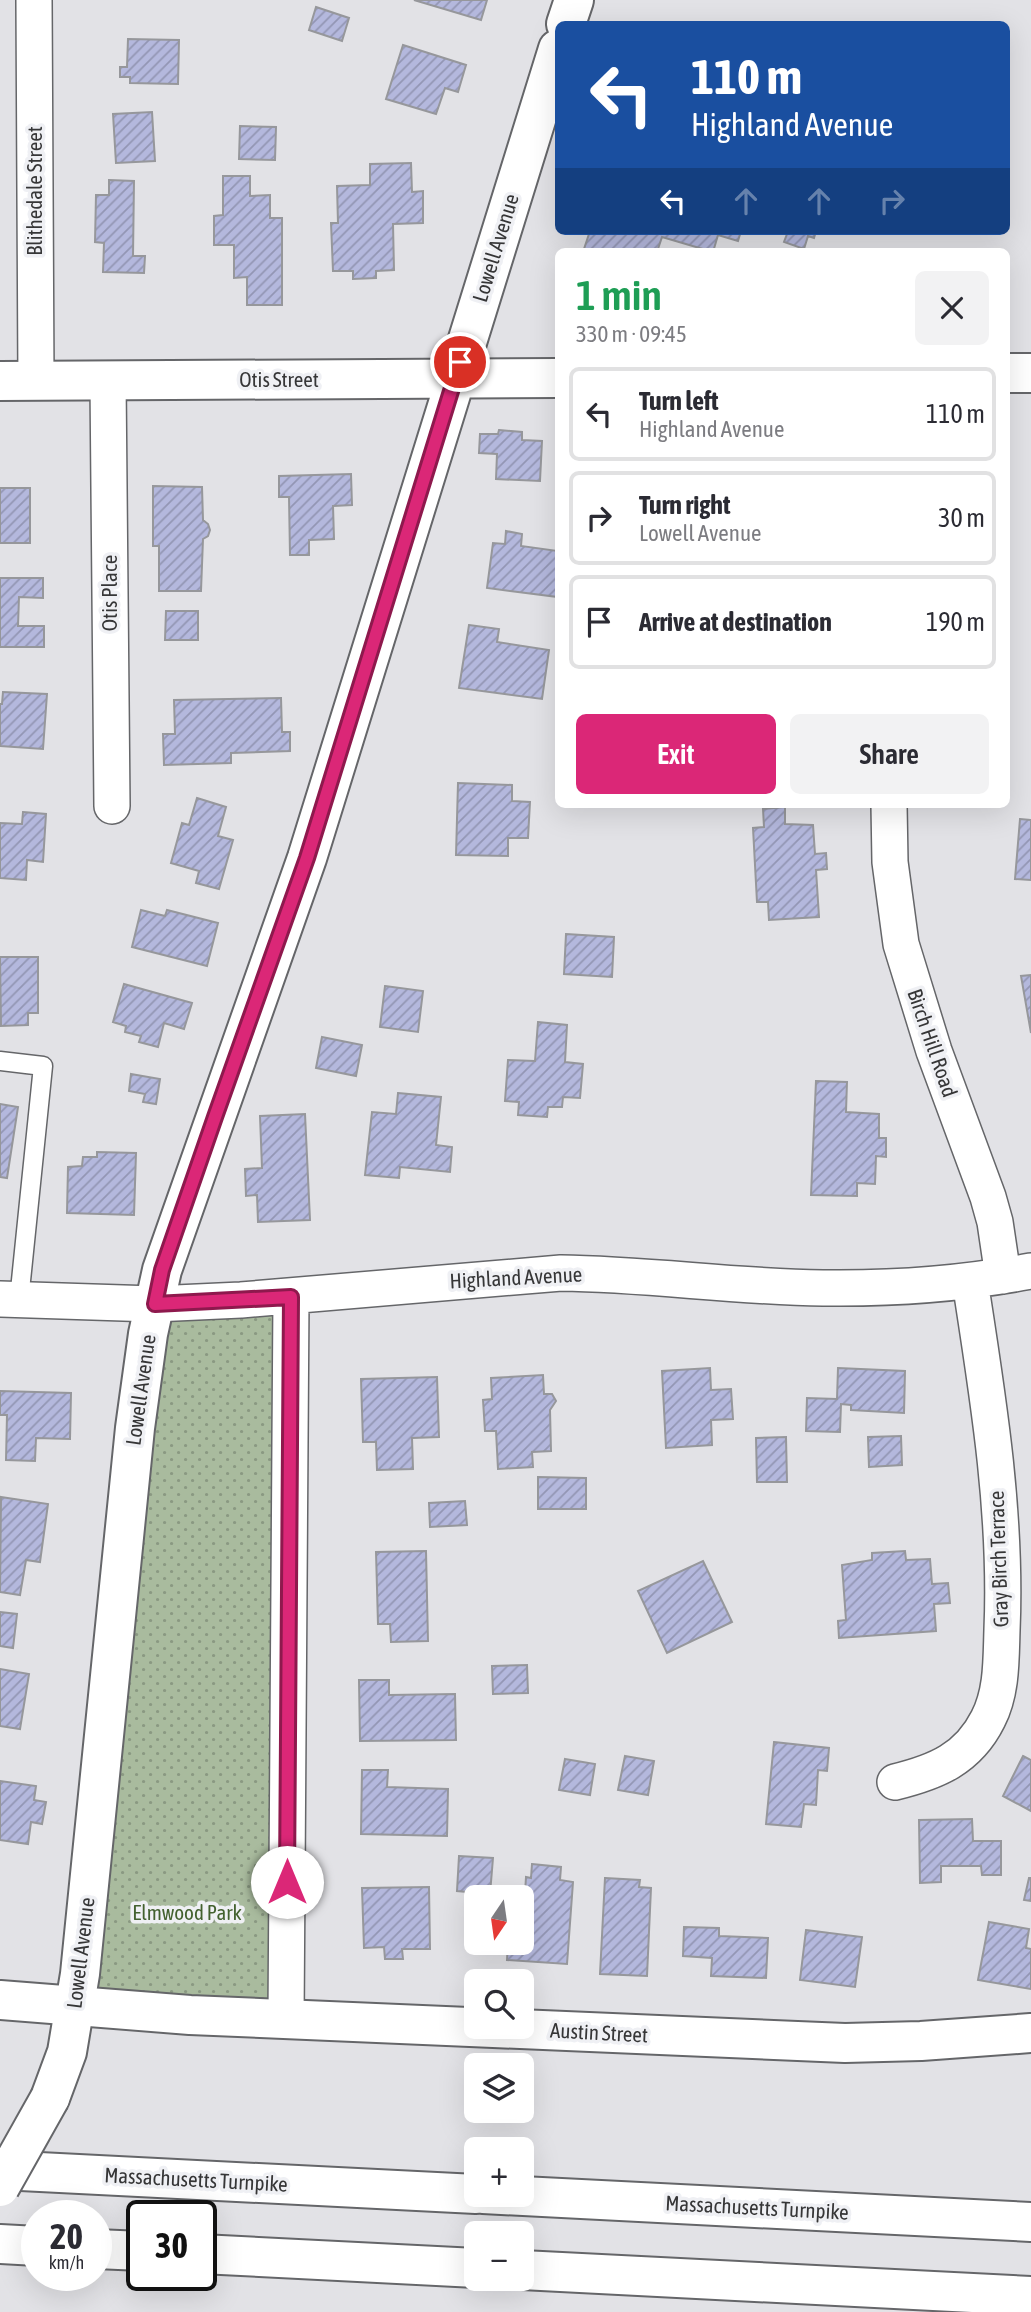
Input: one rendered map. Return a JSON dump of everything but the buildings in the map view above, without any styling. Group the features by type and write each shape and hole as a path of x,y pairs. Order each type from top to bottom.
{"main road":[{"path":"567,21 573,0"},
{"name":"Lowell Avenue","path":"0,2187 50,2098 67,2052 75,2007 135,1428 148,1334 162,1270 307,858 555,59"},
{"path":"1010,373 1031,373"},
{"name":"Otis Street","path":"18,381 555,378"},
{"name":"Austin Street","path":"0,2000 286,2019 845,2043 1031,2033"},
{"name":"Massachusetts Turnpike","path":"0,2170 464,2193"},
{"name":"Massachusetts Turnpike","path":"534,2197 1031,2222"},
{"path":"0,2244 21,2245"},
{"path":"217,2255 464,2267"},
{"path":"534,2271 1031,2296"}],"street":[{"name":"Blithedale Street","path":"18,381 34,0"},
{"name":"Otis Place","path":"108,381 112,806"},
{"name":"Birch Hill Road","path":"889,808 890,862 901,944 934,1051 988,1197 995,1222 1001,1276"},
{"name":"Highland Avenue","path":"9,1300 155,1304 291,1297 561,1273 822,1288 914,1286 1001,1276"},
{"name":"Gray Birch Terrace","path":"895,1782 928,1774 953,1761 972,1742 988,1719 997,1693 1003,1605 1001,1538 990,1410 1001,1276"},
{"path":"286,2019 291,1297"}],"lane":[{"path":"0,1061 43,1066 9,1300"}],"green space":[{"name":"Elmwood Park","path":"291,1297 286,2019 75,2007 154,1304"}],"route":[{"path":"287,1882 291,1297 155,1304 162,1270 307,858 460,362"}]}
